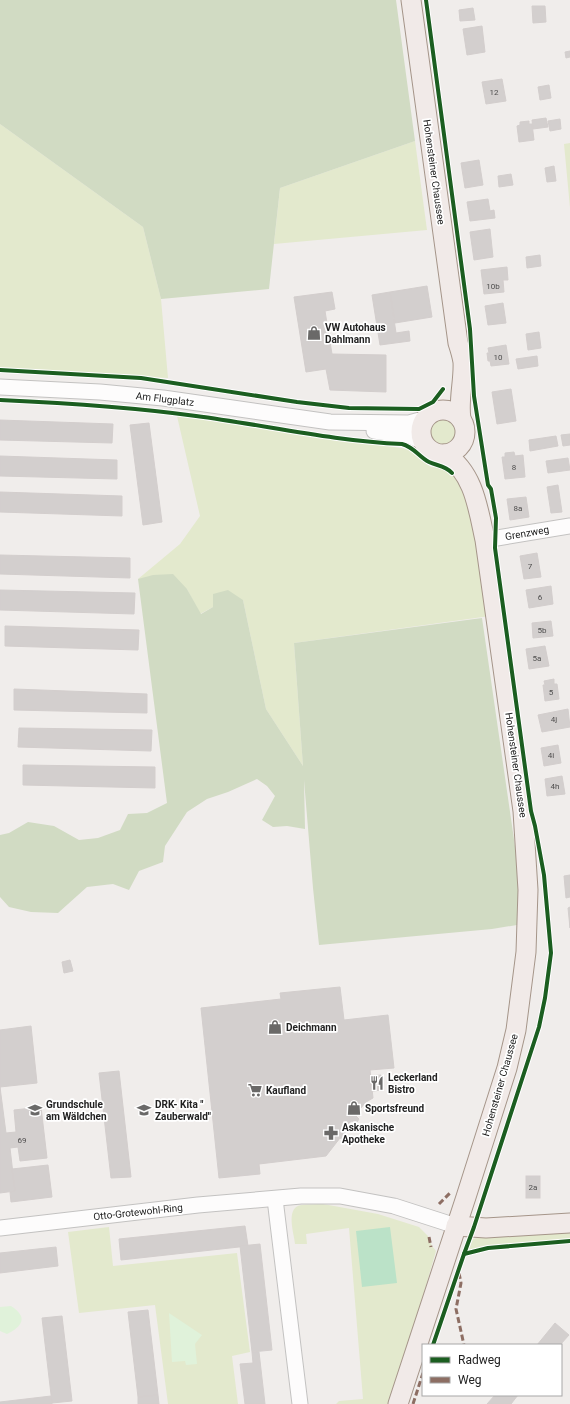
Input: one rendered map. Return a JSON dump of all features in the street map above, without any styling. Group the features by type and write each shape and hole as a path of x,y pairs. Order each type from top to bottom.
{"main road":[{"name":"Hohensteiner Chaussee","path":"411,0 458,343 463,364 460,400 461,419"},
{"name":"Hohensteiner Chaussee","path":"432,414 447,399 452,386 458,343"},
{"path":"450,411 461,419 465,432 464,439 456,450 445,454 429,449 422,437 422,430 423,423 432,414 450,411"},
{"name":"Hohensteiner Chaussee","path":"464,439 466,452 477,478 480,491 484,516 485,540"},
{"name":"Hohensteiner Chaussee","path":"398,1404 507,1068 516,1030 526,952 528,890 523,811 485,540 477,502 472,489 458,463 445,454"},
{"path":"456,1226 486,1228 570,1223"}],"street":[{"name":"Am Flugplatz","path":"0,386 100,392 163,398 330,422 358,429 410,436 425,443"},
{"name":"Am Flugplatz","path":"330,422 409,423 432,414"},
{"name":"Grenzweg","path":"485,540 570,526"},
{"name":"Otto-Grotewohl-Ring","path":"0,1228 198,1205 301,1196 340,1196 394,1206 456,1226"},
{"path":"276,1199 300,1404"}],"green space":[{"path":"0,0 396,0 415,141 280,188 269,289 161,299 143,227 0,124"},
{"path":"0,124 143,227 161,299 168,378 0,369"},
{"path":"415,141 427,230 274,244 280,188"},
{"path":"570,143 570,208 564,144"},
{"path":"177,416 408,449 431,467 443,468 450,474 457,476 469,490 490,616 294,643 303,766 266,709 243,600 213,607 200,614 187,589 138,579 180,544 200,516"},
{"path":"444,418 454,422 458,432 454,442 444,446 434,442 430,432 434,422"},
{"path":"173,574 187,589 201,614 213,607 213,594 228,590 243,600 266,709 303,766 294,643 482,618 520,881 523,924 492,929 319,945 304,780 305,829 287,826 273,827 262,820 275,796 267,786 257,779 228,792 207,799 187,812 165,846 163,862 139,871 129,890 113,884 87,887 58,913 31,912 9,907 0,897 0,835 9,833 28,822 54,826 79,840 98,838 120,830 128,814 147,813 167,803 138,579 153,575"},
{"path":"323,1204 378,1214 419,1227 428,1236 436,1251 391,1404 336,1404 339,1401 363,1399 349,1228 306,1234 307,1244 295,1244 292,1222 293,1211 296,1207 301,1205"},
{"path":"109,1227 113,1266 237,1253 250,1352 232,1356 238,1404 168,1404 155,1305 79,1313 68,1232"},
{"path":"390,1227 397,1283 362,1287 356,1231"},
{"path":"570,1230 570,1239 496,1245 469,1249 473,1239 477,1238"},
{"path":"11,1306 20,1314 21,1321 17,1328 7,1334 0,1331 0,1307"},
{"path":"169,1313 202,1335 195,1344 197,1364 186,1365 185,1361 172,1362"}],"building":[{"path":"532,6 545,6 546,22 533,23"},
{"path":"473,8 475,20 460,21 459,10"},
{"path":"482,26 485,52 467,55 463,29"},
{"path":"570,51 570,57 566,58 565,52"},
{"path":"502,79 506,101 486,104 482,82"},
{"path":"549,85 551,98 540,100 538,87"},
{"path":"546,118 548,127 533,129 532,120"},
{"path":"560,119 561,129 550,131 548,121"},
{"path":"529,121 529,124 532,124 534,140 519,142 517,126 520,125 520,122"},
{"path":"479,160 483,185 465,188 461,163"},
{"path":"554,166 556,181 547,182 545,168"},
{"path":"511,174 513,185 499,187 498,176"},
{"path":"488,199 490,211 494,210 495,218 470,221 467,202"},
{"path":"490,229 493,257 474,260 470,232"},
{"path":"540,255 541,266 527,268 526,257"},
{"path":"507,267 508,280 503,280 504,292 484,294 481,270"},
{"path":"427,286 432,317 395,323 390,292"},
{"name":"VW Autohaus Dahlmann","path":"332,292 335,309 325,311 332,354 386,355 386,392 330,390 326,369 306,372 294,297"},
{"path":"390,292 396,333 409,331 410,341 380,345 372,295"},
{"path":"503,303 506,323 488,325 485,306"},
{"path":"539,332 541,348 528,350 526,334"},
{"path":"506,345 509,364 491,366 490,361 488,361 488,348"},
{"path":"537,356 538,366 518,369 516,359"},
{"path":"511,389 516,421 497,424 492,392"},
{"path":"0,420 113,424 112,443 0,440"},
{"path":"149,423 162,522 143,525 130,425"},
{"path":"570,434 570,445 563,446 561,435"},
{"path":"556,436 558,446 530,451 529,440"},
{"path":"514,452 515,456 523,455 525,477 505,479 502,457 505,457 505,453"},
{"path":"0,456 117,460 117,479 0,476"},
{"path":"568,458 570,470 548,473 546,461"},
{"path":"558,485 562,512 551,513 547,487"},
{"path":"0,492 122,496 122,516 0,512"},
{"path":"526,497 529,517 510,520 507,499"},
{"path":"537,553 541,577 524,579 520,556"},
{"path":"0,555 130,558 130,578 0,574"},
{"path":"551,586 553,604 529,608 526,590"},
{"path":"0,590 135,593 134,614 0,610"},
{"path":"551,621 553,636 533,638 532,623"},
{"path":"5,626 139,630 138,650 5,646"},
{"path":"545,646 549,666 529,669 526,649"},
{"path":"554,679 554,684 557,684 559,699 545,701 544,681"},
{"path":"14,689 147,694 147,713 14,710"},
{"path":"568,709 570,727 542,732 538,715"},
{"path":"19,728 152,730 151,751 18,747"},
{"path":"558,745 561,763 544,766 541,748"},
{"path":"23,765 155,767 155,788 23,785"},
{"path":"562,776 565,794 547,796 545,779"},
{"path":"570,875 570,897 566,898 564,876"},
{"path":"570,907 570,928 568,908"},
{"path":"70,960 73,971 64,973 62,962"},
{"path":"340,987 344,1020 388,1015 394,1068 370,1070 373,1098 366,1102 355,1115 359,1119 357,1122 351,1121 345,1130 343,1140 340,1138 326,1156 259,1164 260,1174 219,1178 201,1008 281,999 280,993"},
{"path":"31,1026 37,1083 0,1087 0,1030"},
{"path":"119,1071 131,1177 111,1178 99,1073"},
{"name":"Leckerland Bistro","path":"381,1075 382,1090 373,1091 371,1076"},
{"path":"0,1087 6,1133 16,1132 14,1110 41,1107 47,1158 20,1161 18,1147 10,1148 15,1191 0,1193"},
{"path":"48,1165 52,1197 11,1202 10,1192 15,1191 12,1169"},
{"path":"526,1176 540,1176 540,1198 526,1198"},
{"path":"245,1226 248,1246 121,1260 119,1239"},
{"path":"260,1244 272,1350 252,1352 240,1246"},
{"path":"56,1247 58,1266 0,1273 0,1253"},
{"path":"148,1310 158,1395 138,1397 128,1312"},
{"path":"62,1316 72,1401 52,1403 42,1318"},
{"path":"555,1323 569,1335 561,1344 538,1344"},
{"path":"252,1352 259,1352 265,1404 245,1404 240,1364 253,1363"},
{"path":"158,1395 159,1404 138,1404 138,1397"},
{"path":"51,1396 52,1404 0,1404 0,1402"},
{"path":"494,1396 517,1396 511,1404 487,1404"}],"marked path":[{"path":"439,1204 451,1192"},
{"path":"429,1237 431,1247"},
{"path":"459,1273 461,1283 456,1309 464,1344"},
{"path":"413,1404 422,1376"}],"cycle path":[{"path":"426,0 470,329 474,396 488,485 491,489 496,518 495,548 531,811 544,875 551,953 545,998 539,1027 474,1227 433,1344"},
{"path":"0,370 141,378 297,402 349,408 419,409 433,402 443,389"},
{"path":"0,400 147,410 350,440 402,444 410,447 422,458 444,467 452,473"},
{"path":"464,1254 488,1248 570,1241"}],"place":[{"name":"VW Autohaus Dahlmann","path":"314,333"},
{"name":"Deichmann","path":"275,1027"},
{"name":"Leckerland Bistro","path":"377,1083"},
{"name":"Kaufland","path":"255,1090"},
{"name":"Sportsfreund","path":"354,1108"},
{"name":"Grundschule am Wäldchen","path":"35,1110"},
{"name":"DRK- Kita \" Zauberwald\"","path":"144,1110"},
{"name":"Askanische Apotheke","path":"331,1133"}]}
